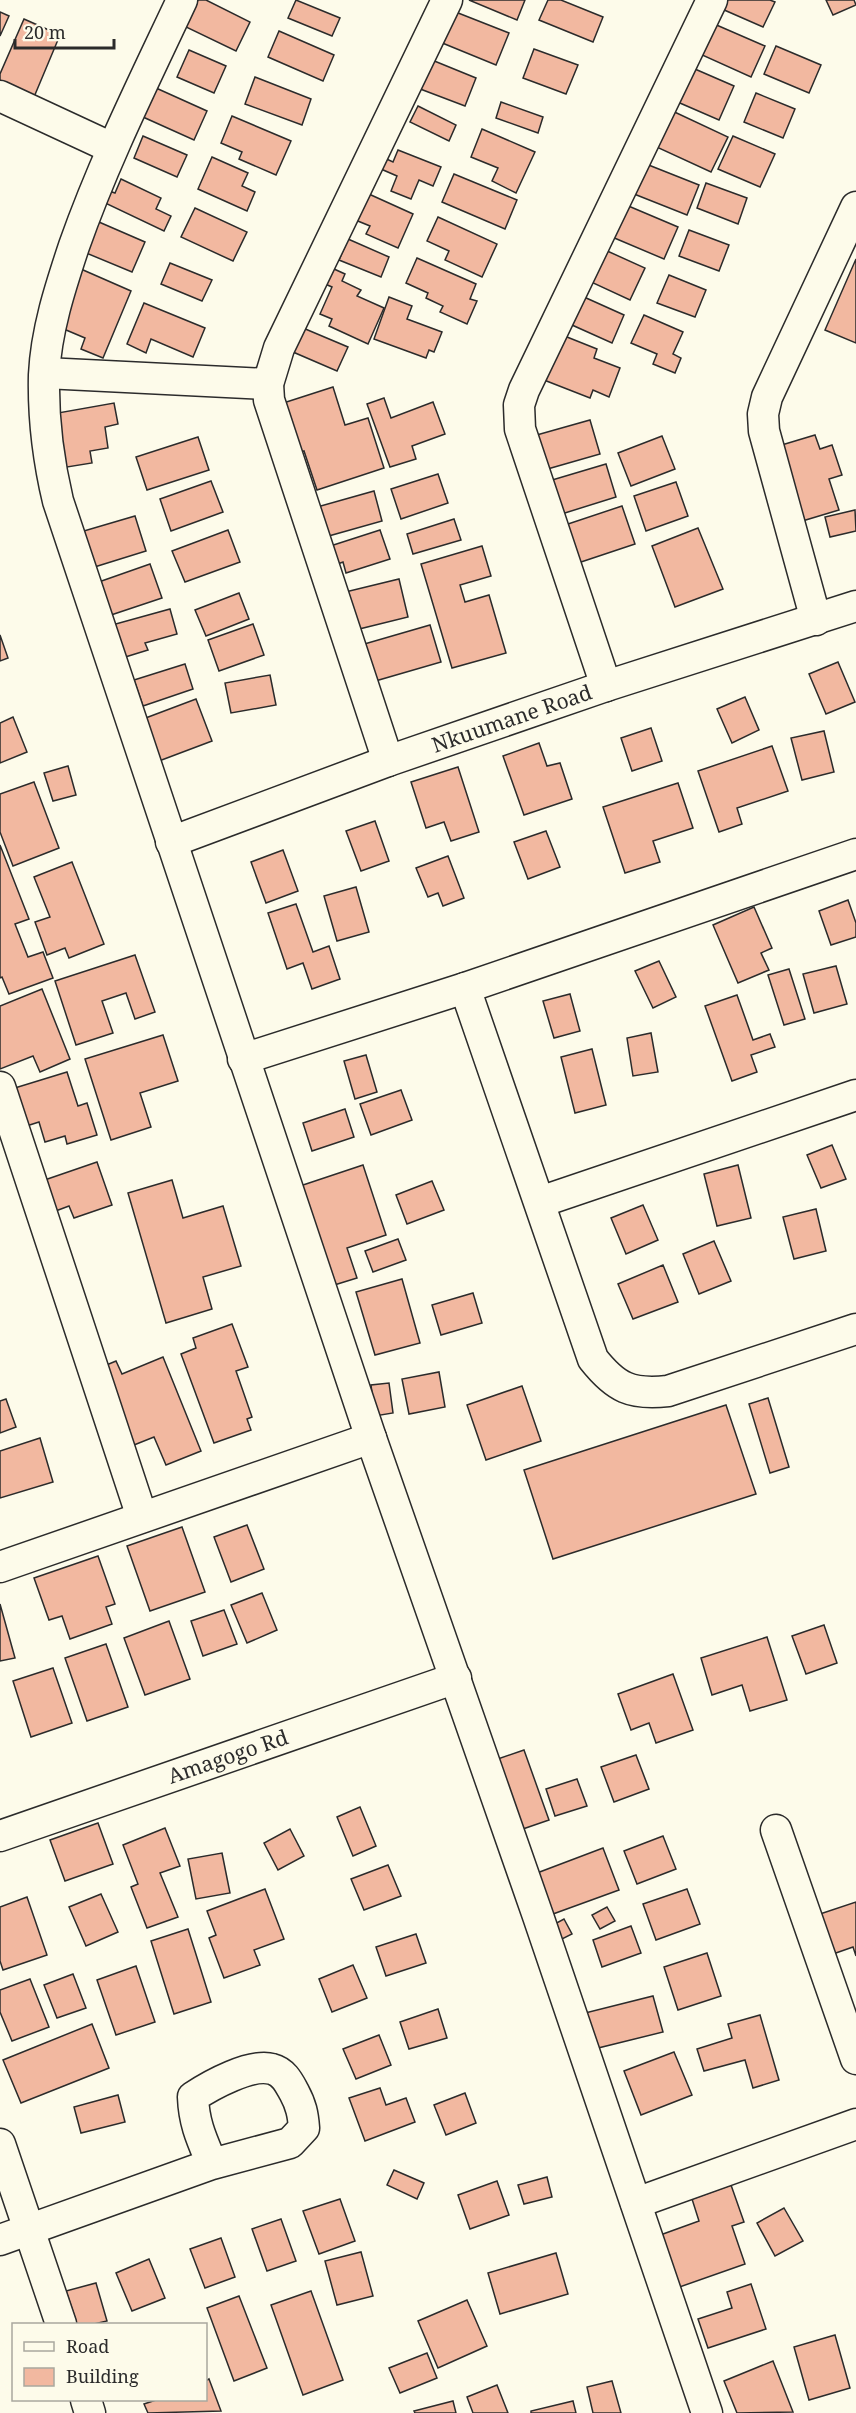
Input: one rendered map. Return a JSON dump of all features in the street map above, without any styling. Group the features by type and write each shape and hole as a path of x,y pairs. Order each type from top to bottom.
{"street":[{"path":"182,0 112,148 62,281 51,327 45,373 44,425 49,465 58,501 243,1059 707,2413"},
{"path":"388,761 269,400 268,384 284,337 447,0"},
{"path":"606,686 520,429 519,405 524,390 712,0"},
{"path":"0,96 112,148"},
{"path":"816,620 764,431 763,414 767,397 856,207"},
{"path":"45,373 268,384"},
{"name":"Nkuumane Road","path":"171,842 388,761 606,686 856,606"},
{"path":"243,1059 465,988 856,854"},
{"path":"465,988 593,1359 608,1378 627,1390 648,1393 668,1391 856,1329"},
{"path":"0,1087 142,1517"},
{"path":"540,1202 856,1095"},
{"path":"0,1567 371,1437"},
{"name":"Amagogo Rd","path":"0,1836 456,1678"},
{"path":"776,1830 856,2059"},
{"path":"636,2203 856,2124"},
{"path":"0,2144 60,2323"},
{"path":"0,2240 213,2164"}],"building":[{"path":"198,0 206,0 250,22 236,51 186,27"},
{"path":"296,0 340,18 332,36 288,18"},
{"path":"469,0 525,0 517,20"},
{"path":"548,0 561,0 603,17 593,42 539,20"},
{"path":"726,0 775,2 763,27 722,9"},
{"path":"826,0 854,0 856,5 833,15"},
{"path":"448,9 509,33 496,65 435,40"},
{"path":"0,12 9,16 0,36"},
{"path":"24,19 60,35 34,97 0,82 0,74"},
{"path":"705,20 765,46 751,77 691,50"},
{"path":"279,31 334,55 323,81 268,57"},
{"path":"776,46 821,65 809,93 764,74"},
{"path":"534,49 578,65 566,94 523,78"},
{"path":"189,50 226,66 214,93 177,77"},
{"path":"427,58 476,78 465,106 415,87"},
{"path":"688,66 734,86 719,120 673,100"},
{"path":"255,77 311,99 302,125 245,104"},
{"path":"156,88 207,111 194,140 143,117"},
{"path":"756,93 795,109 783,138 744,122"},
{"path":"501,102 543,117 538,133 496,118"},
{"path":"418,106 456,125 449,141 410,122"},
{"path":"666,108 728,137 711,172 650,144"},
{"path":"232,116 291,141 276,175 239,159 242,152 221,143"},
{"path":"482,129 535,152 516,193 492,181 498,168 471,157"},
{"path":"143,136 187,155 177,177 134,158"},
{"path":"733,136 775,154 760,187 718,169"},
{"path":"398,150 441,167 433,186 419,180 411,199 391,191 397,176 374,166 378,155 393,162"},
{"path":"212,157 248,173 242,186 255,192 247,211 198,189"},
{"path":"636,160 699,185 687,215 624,190"},
{"path":"454,174 517,200 505,229 442,202"},
{"path":"121,179 161,198 156,209 171,216 164,231 103,202 109,191 115,193"},
{"path":"706,183 747,198 738,224 697,208"},
{"path":"360,190 413,214 398,248 366,234 370,226 348,217"},
{"path":"619,202 678,227 664,259 605,234"},
{"path":"195,208 247,232 233,261 181,237"},
{"path":"438,217 497,244 482,277 445,260 449,251 427,241"},
{"path":"92,219 145,242 132,272 79,250"},
{"path":"689,230 729,245 719,271 679,256"},
{"path":"348,239 389,257 381,277 339,260"},
{"path":"605,250 645,268 630,300 591,282"},
{"path":"417,258 476,284 470,299 477,301 467,324 440,312 443,306 426,298 428,293 406,283"},
{"path":"856,259 856,343 825,330"},
{"path":"170,263 212,280 202,301 161,284"},
{"path":"323,264 345,274 342,281 361,290 357,296 384,308 368,344 329,326 332,319 320,314 332,287 316,280"},
{"path":"74,266 131,291 103,358 81,349 85,338 59,327"},
{"path":"669,275 706,290 695,317 657,303"},
{"path":"389,297 412,306 407,319 442,332 434,352 429,350 426,358 374,339"},
{"path":"584,297 624,315 612,343 572,325"},
{"path":"144,303 205,328 193,357 151,339 146,353 127,344"},
{"path":"644,315 683,332 673,354 681,358 675,373 653,364 657,354 631,343"},
{"path":"303,328 348,347 337,371 293,352"},
{"path":"562,335 597,349 594,358 620,368 609,397 593,390 590,398 544,380"},
{"path":"333,387 345,425 368,418 384,468 317,490 304,451 290,455 274,406"},
{"path":"384,398 391,418 433,402 445,434 412,446 416,459 390,467 367,404"},
{"path":"114,403 118,424 105,427 108,448 90,451 92,463 61,468 52,414"},
{"path":"590,420 600,454 537,472 526,438"},
{"path":"815,435 820,449 832,445 842,475 829,479 839,510 799,522 775,447"},
{"path":"662,436 675,469 631,486 618,453"},
{"path":"198,437 209,470 147,490 136,457"},
{"path":"606,464 616,497 552,517 542,483"},
{"path":"438,474 448,503 401,519 391,489"},
{"path":"211,481 223,512 171,531 160,499"},
{"path":"676,482 688,516 646,531 634,496"},
{"path":"374,491 382,521 318,539 310,509"},
{"path":"622,506 635,544 569,566 556,528"},
{"path":"855,510 856,531 830,537 825,517"},
{"path":"135,516 146,551 88,569 77,533"},
{"path":"454,519 461,540 413,554 407,534"},
{"path":"698,528 723,589 675,607 652,546"},
{"path":"228,530 240,562 185,582 172,551"},
{"path":"380,530 390,559 346,573 343,562 327,568 321,549"},
{"path":"482,546 491,576 460,585 465,602 489,595 506,653 452,668 421,564"},
{"path":"150,564 162,598 105,617 93,584"},
{"path":"399,579 408,617 347,632 337,594"},
{"path":"239,593 249,619 206,636 195,610"},
{"path":"170,609 177,634 145,643 148,650 122,658 112,625"},
{"path":"253,624 264,655 219,671 208,640"},
{"path":"430,625 441,662 365,684 354,647"},
{"path":"0,635 8,658 0,661"},
{"path":"838,662 855,702 826,714 809,674"},
{"path":"185,664 193,689 143,706 134,680"},
{"path":"270,675 276,705 231,713 225,683"},
{"path":"745,697 759,730 732,743 717,709"},
{"path":"196,699 212,741 159,761 143,719"},
{"path":"13,717 27,752 0,763 0,723"},
{"path":"651,728 662,761 632,771 621,738"},
{"path":"824,731 834,772 802,780 791,738"},
{"path":"539,743 547,766 560,763 572,799 524,815 503,756"},
{"path":"772,746 788,791 737,808 742,824 719,832 698,771"},
{"path":"68,766 76,795 53,801 44,773"},
{"path":"458,767 479,832 451,841 444,822 426,828 411,782"},
{"path":"34,782 59,848 13,866 0,832 0,794"},
{"path":"678,783 693,828 653,841 660,862 625,873 603,807"},
{"path":"375,821 389,861 361,871 346,831"},
{"path":"546,831 560,867 528,879 514,842"},
{"path":"0,845 29,919 15,924 28,957 43,952 53,978 9,994 2,977 0,978"},
{"path":"283,850 298,891 266,903 251,862"},
{"path":"448,856 464,898 443,906 438,893 428,897 416,868"},
{"path":"72,862 104,944 69,958 65,948 47,955 35,922 50,917 34,877"},
{"path":"356,887 369,932 337,941 324,896"},
{"path":"848,900 856,923 856,937 831,945 819,911"},
{"path":"296,904 313,952 329,946 340,979 312,989 303,963 287,969 268,913"},
{"path":"754,907 772,948 761,953 769,970 738,983 713,925"},
{"path":"135,955 155,1012 135,1019 126,993 102,1001 113,1033 76,1045 55,981"},
{"path":"659,961 676,997 653,1008 635,971"},
{"path":"836,966 847,1004 814,1013 803,974"},
{"path":"789,969 805,1019 784,1025 768,975"},
{"path":"42,989 70,1059 40,1072 33,1056 0,1069 0,1006"},
{"path":"570,994 580,1031 554,1038 543,1001"},
{"path":"737,995 753,1040 770,1034 775,1047 751,1055 757,1072 732,1081 705,1006"},
{"path":"651,1033 658,1072 633,1076 627,1038"},
{"path":"163,1035 178,1081 140,1093 151,1127 111,1140 85,1059"},
{"path":"592,1049 606,1105 575,1113 561,1057"},
{"path":"366,1055 377,1092 355,1099 344,1061"},
{"path":"67,1072 78,1106 87,1103 97,1135 67,1144 65,1136 45,1142 39,1122 17,1129 5,1091"},
{"path":"401,1090 412,1120 371,1135 360,1104"},
{"path":"345,1109 354,1137 312,1151 303,1123"},
{"path":"832,1145 846,1179 821,1188 807,1155"},
{"path":"97,1162 112,1205 74,1218 69,1206 45,1215 33,1184"},
{"path":"363,1165 386,1235 347,1248 357,1278 331,1286 297,1187"},
{"path":"738,1165 751,1218 717,1226 704,1174"},
{"path":"172,1180 183,1218 223,1206 241,1266 203,1277 212,1309 166,1323 128,1193"},
{"path":"432,1181 444,1210 407,1224 396,1195"},
{"path":"643,1205 658,1240 626,1254 611,1218"},
{"path":"816,1209 826,1251 794,1259 783,1217"},
{"path":"398,1239 406,1260 373,1272 365,1251"},
{"path":"714,1241 731,1281 699,1294 683,1254"},
{"path":"663,1265 678,1302 633,1319 618,1284"},
{"path":"402,1279 420,1343 375,1355 356,1292"},
{"path":"473,1293 482,1323 441,1335 432,1305"},
{"path":"232,1324 248,1367 236,1371 252,1417 247,1419 251,1430 214,1443 181,1354 196,1348 193,1338"},
{"path":"163,1357 201,1451 166,1465 154,1437 129,1447 97,1369 116,1361 122,1374"},
{"path":"439,1372 445,1407 409,1414 402,1379"},
{"path":"389,1383 393,1413 375,1416 371,1385"},
{"path":"522,1386 541,1441 486,1460 467,1405"},
{"path":"768,1398 789,1467 770,1473 749,1404"},
{"path":"6,1399 16,1427 0,1433 0,1401"},
{"path":"726,1405 756,1494 553,1559 524,1470"},
{"path":"40,1438 53,1482 0,1498 0,1451"},
{"path":"247,1525 264,1569 231,1582 214,1537"},
{"path":"182,1527 205,1592 150,1611 127,1546"},
{"path":"98,1556 115,1604 106,1607 112,1624 70,1639 62,1616 49,1620 34,1578"},
{"path":"262,1593 277,1630 247,1643 231,1605"},
{"path":"0,1604 15,1658 0,1661"},
{"path":"224,1610 237,1644 203,1656 191,1621"},
{"path":"169,1621 190,1679 145,1695 124,1638"},
{"path":"824,1625 837,1663 806,1674 792,1636"},
{"path":"767,1637 787,1700 750,1711 742,1685 712,1695 701,1658"},
{"path":"106,1644 128,1707 87,1721 65,1658"},
{"path":"53,1668 72,1723 31,1737 13,1681"},
{"path":"673,1674 693,1730 656,1743 649,1723 631,1730 618,1694"},
{"path":"524,1750 549,1820 517,1831 492,1761"},
{"path":"636,1755 649,1789 614,1802 601,1767"},
{"path":"577,1779 587,1806 555,1816 546,1789"},
{"path":"360,1807 376,1846 353,1856 337,1817"},
{"path":"98,1823 113,1864 65,1881 50,1840"},
{"path":"165,1828 180,1866 160,1873 178,1917 147,1928 131,1887 138,1884 123,1845"},
{"path":"290,1829 304,1856 278,1870 264,1843"},
{"path":"663,1836 676,1869 637,1884 624,1851"},
{"path":"603,1848 619,1890 553,1914 537,1873"},
{"path":"222,1853 230,1893 196,1899 188,1859"},
{"path":"388,1865 401,1896 364,1910 351,1879"},
{"path":"265,1889 284,1939 254,1950 260,1965 224,1978 209,1938 216,1935 207,1911"},
{"path":"687,1889 700,1924 656,1940 643,1904"},
{"path":"101,1894 118,1932 86,1946 69,1907"},
{"path":"27,1897 47,1955 3,1970 0,1961 0,1907"},
{"path":"856,1902 856,1956 853,1947 833,1954 820,1914"},
{"path":"607,1907 615,1921 600,1929 592,1915"},
{"path":"564,1919 572,1934 556,1942 549,1927"},
{"path":"631,1926 641,1953 602,1967 593,1940"},
{"path":"188,1929 211,2002 174,2014 151,1941"},
{"path":"416,1934 426,1963 386,1976 376,1947"},
{"path":"707,1953 721,1996 678,2010 664,1967"},
{"path":"353,1965 367,1998 332,2012 319,1979"},
{"path":"136,1966 155,2022 116,2035 97,1980"},
{"path":"73,1974 86,2008 57,2018 44,1985"},
{"path":"30,1979 49,2027 12,2041 0,2012 0,1990"},
{"path":"653,1996 663,2032 594,2049 585,2013"},
{"path":"438,2009 447,2038 409,2049 400,2022"},
{"path":"760,2015 779,2080 753,2088 745,2060 704,2071 697,2049 732,2038 728,2024"},
{"path":"92,2024 109,2068 21,2103 3,2060"},
{"path":"379,2035 391,2065 356,2079 343,2049"},
{"path":"674,2052 692,2095 641,2115 624,2071"},
{"path":"380,2088 386,2105 406,2098 415,2122 365,2141 349,2098"},
{"path":"465,2093 476,2123 446,2135 434,2105"},
{"path":"118,2095 125,2122 81,2133 74,2107"},
{"path":"394,2170 424,2183 417,2199 387,2185"},
{"path":"547,2177 552,2197 524,2204 518,2185"},
{"path":"497,2181 509,2215 470,2229 458,2195"},
{"path":"731,2185 744,2222 732,2226 745,2264 671,2290 652,2238 699,2221 692,2199"},
{"path":"340,2199 355,2241 319,2254 303,2211"},
{"path":"784,2208 803,2241 775,2256 757,2223"},
{"path":"281,2219 296,2261 267,2271 252,2229"},
{"path":"221,2238 235,2277 205,2288 190,2249"},
{"path":"361,2252 373,2296 337,2305 325,2261"},
{"path":"556,2253 568,2294 500,2314 488,2273"},
{"path":"149,2259 165,2298 132,2311 116,2273"},
{"path":"96,2283 107,2321 77,2323 66,2291"},
{"path":"751,2284 766,2329 708,2348 698,2319 732,2308 727,2292"},
{"path":"311,2291 343,2380 303,2395 271,2305"},
{"path":"239,2296 267,2368 234,2381 207,2308"},
{"path":"467,2300 487,2346 438,2368 418,2321"},
{"path":"835,2335 850,2388 809,2400 794,2347"},
{"path":"427,2353 437,2378 400,2393 389,2368"},
{"path":"773,2361 793,2412 737,2413 724,2381"},
{"path":"209,2379 221,2411 148,2413 144,2404 153,2401 207,2401 207,2380"},
{"path":"612,2381 621,2413 593,2413 587,2387"},
{"path":"497,2385 508,2413 473,2413 467,2397"},
{"path":"453,2401 456,2413 415,2413 414,2411"},
{"path":"573,2401 576,2413 531,2413 531,2411"}]}
